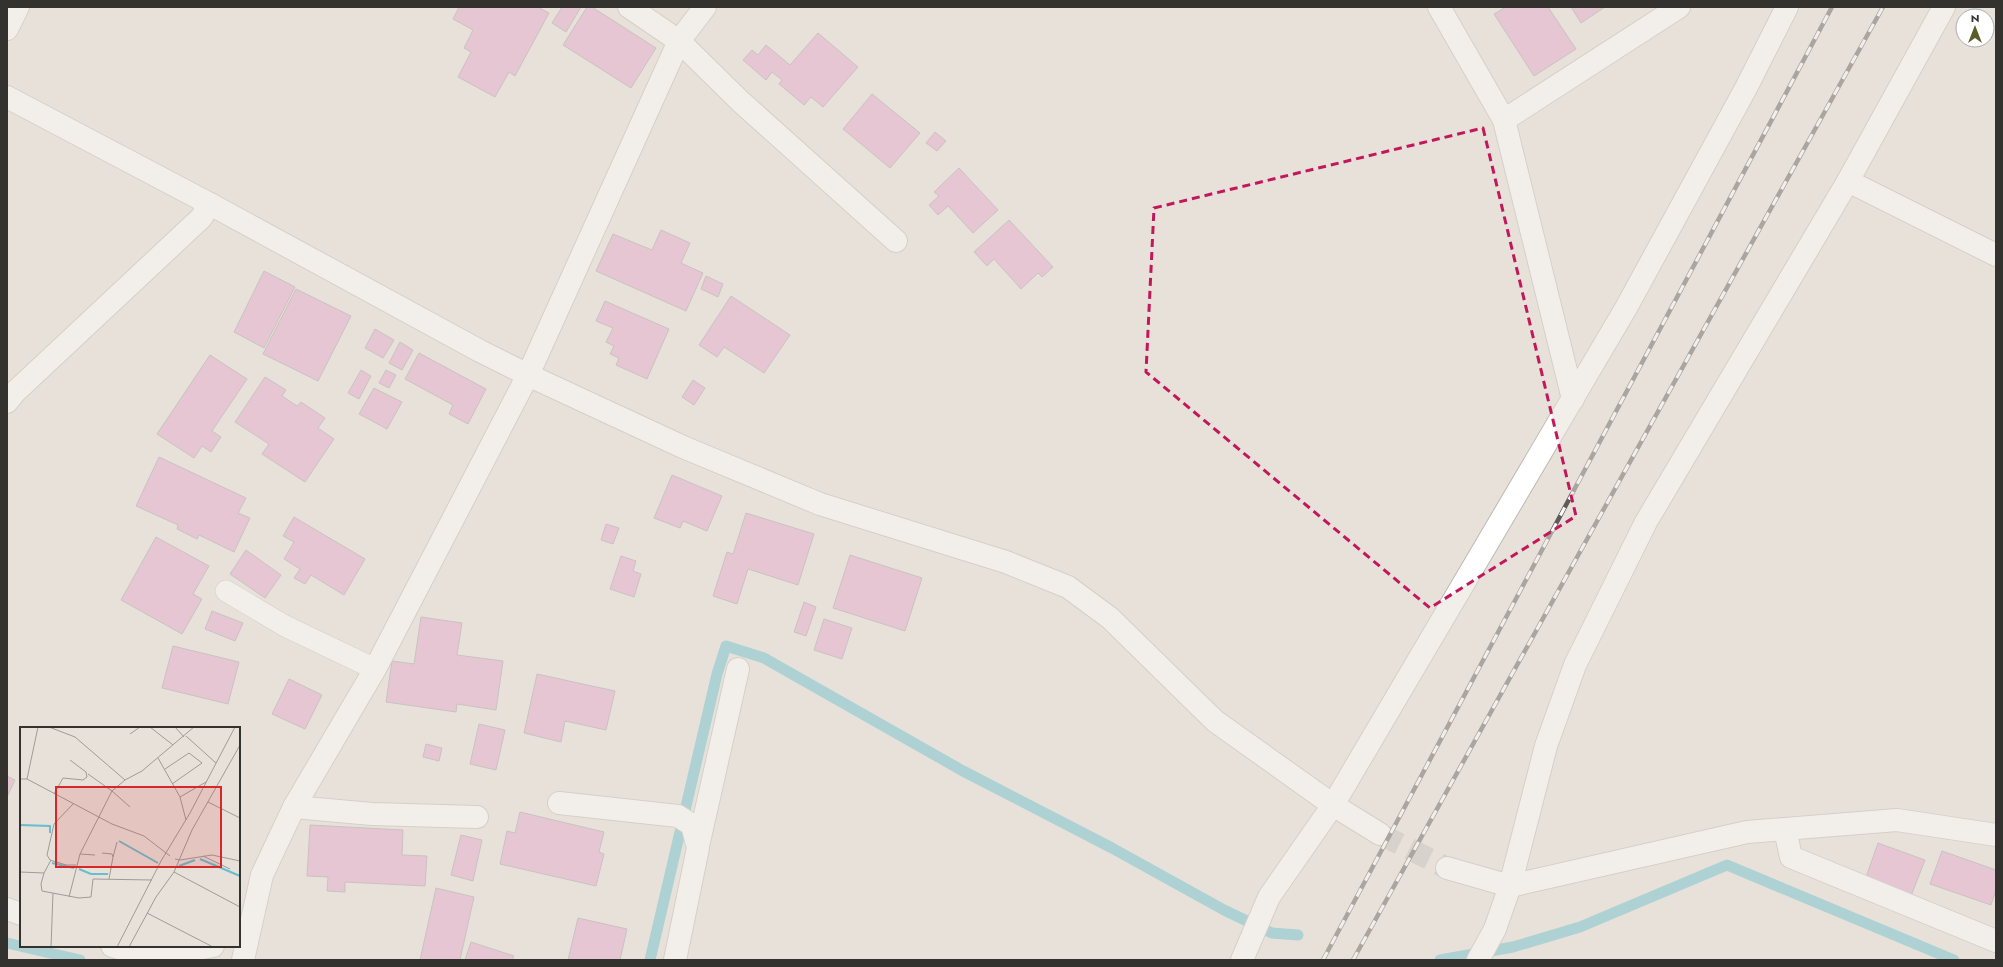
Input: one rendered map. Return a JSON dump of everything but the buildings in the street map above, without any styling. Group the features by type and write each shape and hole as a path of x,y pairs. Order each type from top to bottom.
{"street":[{"path":"7,29 18,7"},
{"path":"629,7 679,41 740,101 896,241"},
{"path":"243,960 243,940 262,876 294,807 375,669 528,375 679,41 705,7"},
{"path":"1439,7 1504,120 1573,399"},
{"path":"1504,120 1680,7"},
{"path":"1242,960 1269,897 1333,805 1626,308 1746,88 1787,7"},
{"path":"1478,960 1495,929 1510,886 1546,746 1575,665 1646,522 1848,181 1944,7"},
{"path":"7,97 528,375 683,447 820,504 1006,562 1068,587 1110,618 1215,722 1333,805 1380,834"},
{"path":"1848,181 1996,255"},
{"path":"7,402 15,392 201,218 210,204"},
{"path":"675,960 698,848 738,669"},
{"path":"559,803 678,816 692,825 698,848"},
{"path":"294,807 372,814 477,817"},
{"path":"1447,868 1510,886 1747,832 1897,820 1996,836"},
{"path":"1785,829 1791,856 1996,941"},
{"path":"7,909 20,914"},
{"path":"115,947 120,949 143,951 200,949 209,947"}],"lane":[{"path":"226,591 285,626 375,669"}],"highlighted area":[{"path":"1483,128 1576,516 1430,608 1146,372 1154,208"}],"waterway":[{"path":"650,960 717,674 726,646 764,658 963,771 1112,848 1224,910 1272,933 1298,935"},
{"path":"1440,960 1513,947 1580,927 1727,865 1954,960"},
{"path":"7,943 20,946"},
{"path":"24,947 80,960"}],"tunnel":[{"path":"1380,834 1447,868"}],"railway":[{"path":"1323,960 1832,7"},
{"path":"1353,960 1883,7"}]}
